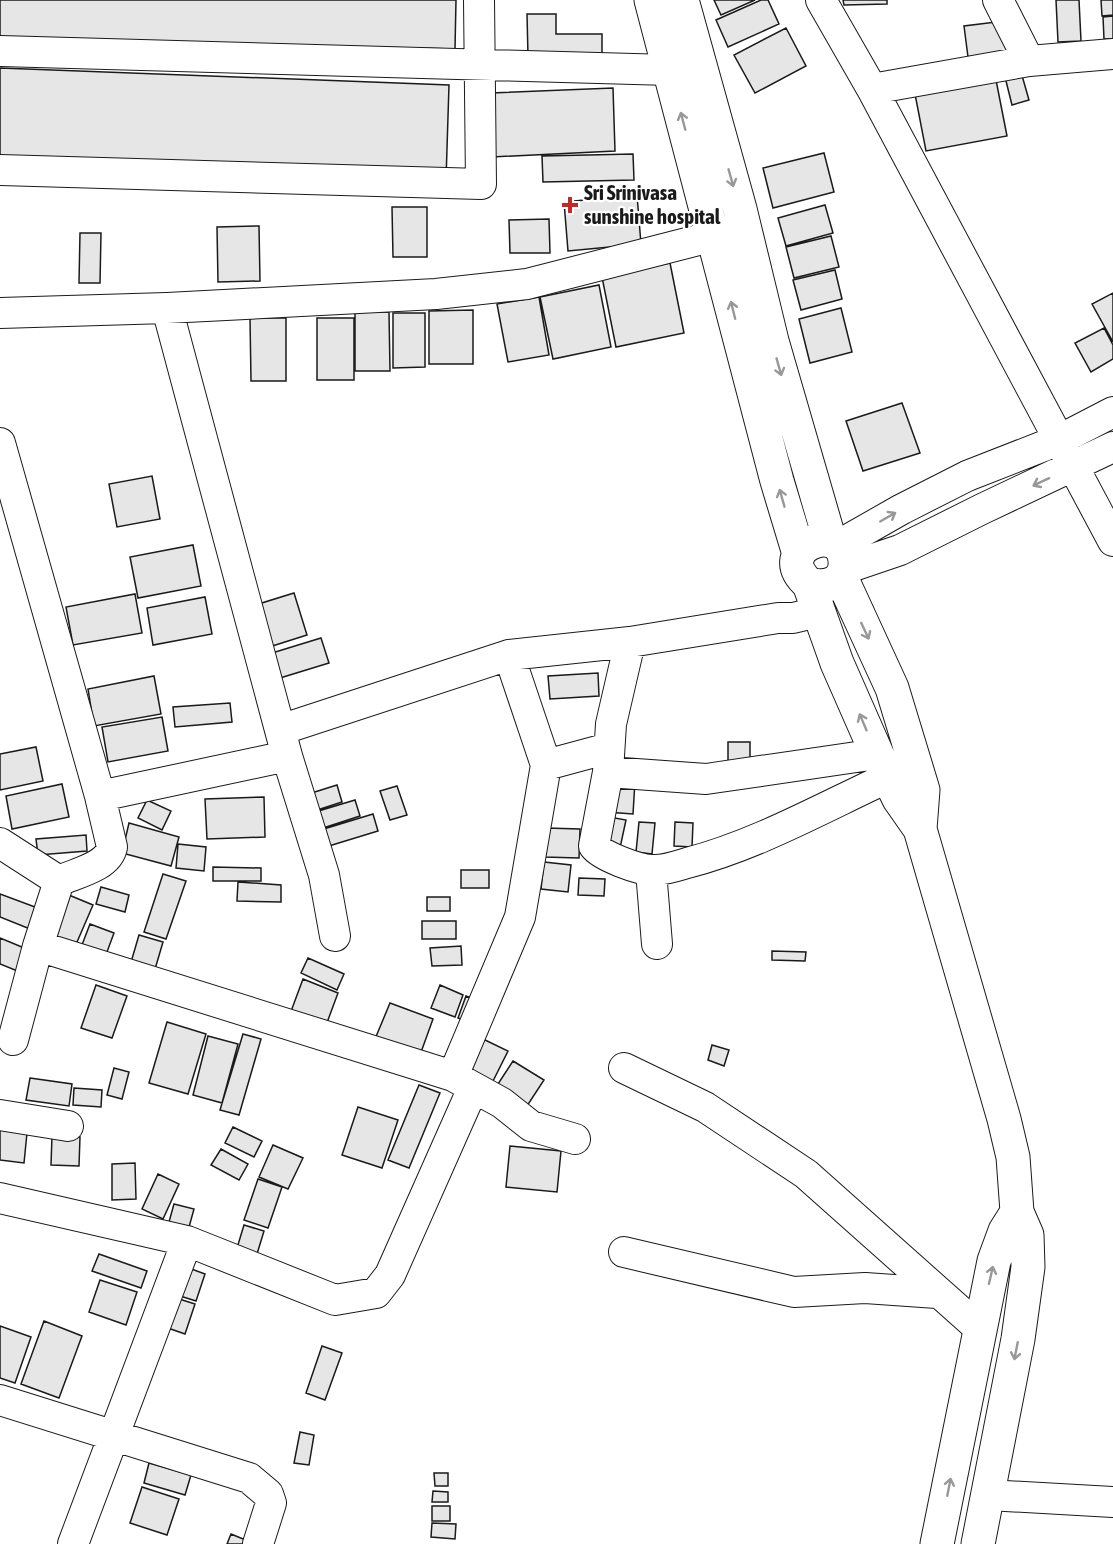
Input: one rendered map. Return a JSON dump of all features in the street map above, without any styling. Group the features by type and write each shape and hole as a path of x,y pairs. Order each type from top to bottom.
{"highway":[{"path":"651,0 774,470 809,583 837,663 883,766 899,799 920,829 1013,1157 1017,1212 1027,1235 1028,1267 1018,1339 978,1544"},
{"path":"682,0 740,208 772,341 838,558 892,688 922,790 920,829"},
{"path":"809,583 804,547 812,541 821,540 838,558"},
{"path":"809,583 820,587 832,584 838,558"},
{"path":"937,1544 994,1261 1005,1231 1017,1212"}],"street":[{"path":"0,170 481,184 479,0"},
{"path":"821,0 872,90 1113,540"},
{"path":"998,0 1029,61"},
{"path":"0,51 670,70"},
{"path":"872,90 1029,61 1113,54"},
{"path":"0,313 167,308 436,294 527,284 714,236"},
{"path":"167,308 284,743 324,875 335,936"},
{"path":"838,558 902,509 967,476 1059,440 1113,412"},
{"path":"0,444 5,484 100,796 112,847 111,854 105,861 59,881 38,946 13,1040"},
{"path":"838,558 900,550 1113,447"},
{"path":"100,796 284,743 509,655 630,642 778,618 793,618 809,583"},
{"path":"630,642 611,724 608,760 594,846 606,856 651,871 675,867 723,853 883,766"},
{"path":"0,1198 187,1241 335,1300 376,1293 390,1275 463,1082 520,917 546,765 509,655"},
{"path":"546,765 608,760 706,778 883,766"},
{"path":"0,843 59,881"},
{"path":"651,871 657,944"},
{"path":"38,946 463,1082 502,1102 531,1126 575,1139"},
{"path":"624,1068 705,1107 807,1174 979,1329"},
{"path":"0,1115 68,1126"},
{"path":"73,1544 187,1241"},
{"path":"624,1252 794,1292 865,1288 937,1293"},
{"path":"0,1400 249,1478 268,1494 271,1503 258,1544"},
{"path":"988,1495 1113,1502"}],"building":[{"path":"0,0 456,0 455,49 0,38"},
{"path":"714,0 755,0 721,15"},
{"path":"761,0 768,0 779,24 728,47 716,20"},
{"path":"843,0 887,0 887,4 844,5"},
{"path":"1056,0 1079,0 1081,41 1058,42"},
{"path":"1101,0 1113,0 1113,15 1102,16"},
{"path":"527,14 556,14 556,34 602,34 602,55 528,56"},
{"path":"1113,16 1113,39 1104,39 1103,17"},
{"path":"996,22 1009,51 968,57 964,26"},
{"path":"786,28 806,66 755,93 734,55"},
{"path":"1019,65 1029,100 1012,105 1003,69"},
{"path":"0,68 449,85 446,180 0,163"},
{"path":"996,80 1007,136 926,151 915,94"},
{"path":"613,88 615,151 492,157 490,93"},
{"path":"824,153 834,192 773,208 763,168"},
{"path":"633,154 634,180 543,182 542,156"},
{"path":"637,195 641,244 568,251 564,202"},
{"path":"825,205 833,233 786,246 778,218"},
{"path":"392,207 427,207 427,257 393,257"},
{"path":"549,219 550,253 510,253 509,220"},
{"path":"259,226 260,281 218,282 217,227"},
{"path":"80,233 101,233 100,283 79,283"},
{"path":"831,236 839,267 794,278 786,247"},
{"path":"670,263 684,333 616,347 602,277"},
{"path":"835,270 842,299 801,310 793,280"},
{"path":"599,285 611,347 553,359 540,297"},
{"path":"1113,293 1113,342 1092,304"},
{"path":"539,297 549,355 508,362 497,304"},
{"path":"841,308 852,352 810,363 799,319"},
{"path":"473,310 473,364 429,364 429,311"},
{"path":"355,312 389,312 390,371 355,371"},
{"path":"393,313 425,313 425,367 393,368"},
{"path":"250,318 286,318 286,381 251,381"},
{"path":"317,318 354,318 354,380 317,380"},
{"path":"1104,328 1113,345 1113,359 1091,372 1075,343"},
{"path":"902,403 920,453 863,471 846,421"},
{"path":"152,476 160,519 117,527 109,484"},
{"path":"193,545 201,586 138,598 130,557"},
{"path":"294,593 307,635 266,648 252,606"},
{"path":"135,594 142,633 73,645 66,607"},
{"path":"205,597 212,634 153,645 147,608"},
{"path":"321,638 329,663 280,678 272,653"},
{"path":"598,673 599,696 550,699 548,676"},
{"path":"154,676 161,714 94,726 88,689"},
{"path":"230,703 232,722 175,727 173,707"},
{"path":"162,717 168,751 108,762 102,727"},
{"path":"728,742 750,742 750,766 728,766"},
{"path":"36,747 43,781 0,790 0,754"},
{"path":"608,779 635,781 633,814 606,812"},
{"path":"62,784 69,817 12,829 6,796"},
{"path":"337,785 342,802 308,813 302,796"},
{"path":"397,786 407,815 390,820 380,791"},
{"path":"264,797 265,837 207,839 205,799"},
{"path":"147,800 171,811 162,830 138,818"},
{"path":"355,800 360,816 317,830 312,813"},
{"path":"373,814 378,831 319,849 314,832"},
{"path":"604,816 626,820 620,848 599,844"},
{"path":"639,822 655,823 652,854 636,852"},
{"path":"675,822 693,823 692,847 674,846"},
{"path":"129,823 179,837 171,866 122,853"},
{"path":"546,828 580,829 579,858 544,857"},
{"path":"86,835 87,851 38,855 36,839"},
{"path":"178,844 206,847 204,871 176,868"},
{"path":"544,862 571,865 568,892 541,889"},
{"path":"213,867 261,868 261,881 213,881"},
{"path":"461,870 489,870 489,888 461,888"},
{"path":"163,874 186,881 166,939 144,932"},
{"path":"579,878 605,879 604,896 578,895"},
{"path":"238,882 281,885 281,902 237,901"},
{"path":"101,887 129,895 125,912 96,904"},
{"path":"64,893 93,905 74,949 46,936"},
{"path":"0,894 43,910 35,931 0,917"},
{"path":"427,897 450,897 450,911 427,911"},
{"path":"422,921 456,921 456,939 422,939"},
{"path":"90,924 114,933 104,960 80,950"},
{"path":"139,935 163,942 153,976 129,969"},
{"path":"0,938 29,950 20,972 0,964"},
{"path":"461,946 462,965 432,966 430,948"},
{"path":"772,951 806,952 805,961 772,960"},
{"path":"308,958 344,974 337,990 301,973"},
{"path":"303,979 338,993 325,1028 290,1014"},
{"path":"96,985 127,996 112,1038 81,1028"},
{"path":"440,985 463,995 455,1017 431,1008"},
{"path":"466,996 479,1001 470,1022 458,1018"},
{"path":"390,1003 433,1019 420,1055 375,1039"},
{"path":"167,1022 206,1034 188,1094 149,1083"},
{"path":"243,1034 261,1039 239,1115 220,1110"},
{"path":"208,1036 238,1044 222,1103 193,1095"},
{"path":"483,1039 508,1051 492,1083 467,1070"},
{"path":"712,1045 729,1050 724,1066 708,1060"},
{"path":"513,1061 544,1080 527,1106 496,1087"},
{"path":"114,1068 129,1072 122,1099 107,1095"},
{"path":"30,1078 72,1084 69,1106 26,1100"},
{"path":"419,1085 440,1093 409,1168 388,1160"},
{"path":"74,1088 102,1090 101,1107 73,1105"},
{"path":"358,1107 398,1120 382,1168 342,1155"},
{"path":"233,1127 262,1141 254,1157 225,1143"},
{"path":"0,1130 27,1133 24,1163 0,1160"},
{"path":"52,1136 80,1137 79,1166 51,1165"},
{"path":"273,1145 303,1158 288,1189 259,1177"},
{"path":"510,1146 561,1151 557,1192 506,1187"},
{"path":"221,1149 248,1164 239,1180 211,1165"},
{"path":"135,1163 136,1199 112,1200 112,1164"},
{"path":"158,1174 179,1184 163,1219 142,1209"},
{"path":"258,1179 282,1187 268,1228 244,1220"},
{"path":"174,1204 194,1209 189,1227 169,1222"},
{"path":"244,1225 264,1231 257,1254 237,1248"},
{"path":"99,1254 147,1271 141,1288 92,1271"},
{"path":"186,1267 205,1274 196,1301 177,1295"},
{"path":"100,1280 137,1292 126,1325 89,1312"},
{"path":"176,1298 195,1304 185,1334 165,1327"},
{"path":"44,1321 82,1336 59,1398 21,1384"},
{"path":"0,1326 31,1337 15,1383 0,1378"},
{"path":"322,1346 342,1353 325,1400 306,1393"},
{"path":"300,1432 314,1435 309,1465 294,1463"},
{"path":"149,1463 191,1475 185,1495 144,1483"},
{"path":"434,1473 448,1473 448,1486 435,1486"},
{"path":"142,1487 179,1499 167,1535 130,1523"},
{"path":"433,1491 448,1492 448,1502 432,1502"},
{"path":"432,1506 450,1506 450,1521 432,1521"},
{"path":"432,1523 456,1524 455,1539 431,1537"},
{"path":"231,1534 253,1543 227,1544"}],"place":[{"name":"Sri Srinivasa sunshine hospital","path":"570,205"}]}
